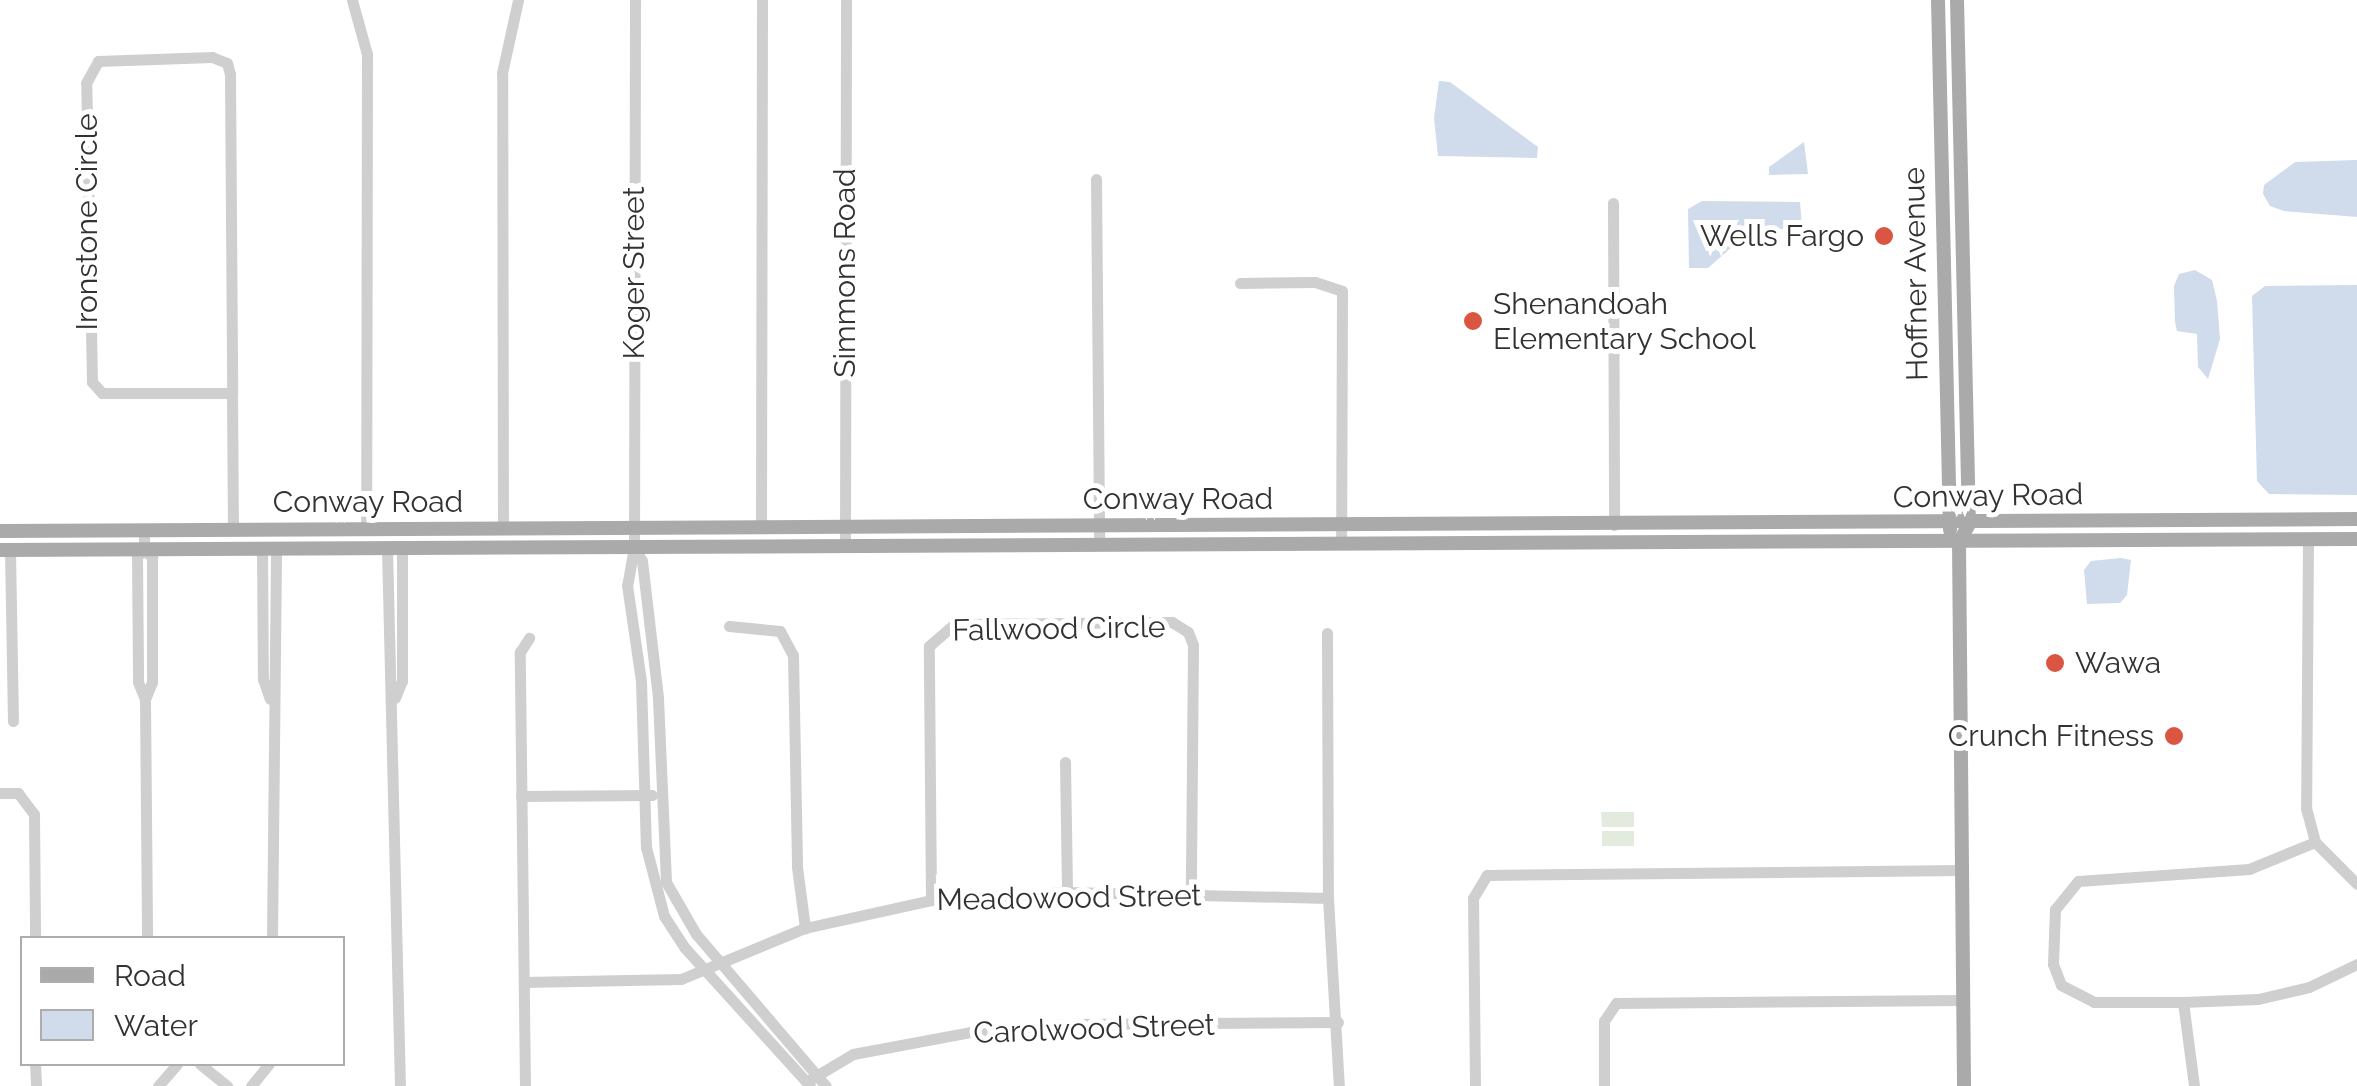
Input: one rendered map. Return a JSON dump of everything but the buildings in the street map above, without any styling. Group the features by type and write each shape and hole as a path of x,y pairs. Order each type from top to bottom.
{"main road":[{"path":"1940,0 1946,86 1957,99"},
{"name":"Hoffner Avenue","path":"1940,0 1947,524"},
{"name":"Hoffner Avenue","path":"1957,0 1969,524 1959,543 1964,1086"},
{"path":"1940,102 1953,120 1959,154"},
{"name":"Conway Road","path":"0,531 1969,524 2350,519"},
{"path":"2287,520 2308,539 2350,519"},
{"path":"2148,540 2178,521"},
{"path":"1610,544 1637,536 1688,536 1701,524"},
{"path":"1699,543 1716,532 1773,524"},
{"path":"1947,524 1959,543"},
{"path":"305,548 366,529"},
{"path":"394,548 458,529"},
{"path":"186,549 233,530"},
{"path":"5,550 59,531"},
{"name":"Conway Road","path":"5,550 2357,539"}],"street":[{"path":"352,0 367,54 366,529"},
{"path":"503,528 502,74 518,0"},
{"name":"Koger Street","path":"634,546 635,0"},
{"path":"761,527 762,0"},
{"name":"Simmons Road","path":"844,546 846,0"},
{"name":"Ironstone Circle","path":"212,57 226,63 230,74 232,393 102,393 92,382 88,346 86,83 98,60 212,57"},
{"path":"1096,180 1099,545"},
{"path":"1612,203 1614,525"},
{"path":"1240,284 1315,282 1342,292 1342,544"},
{"path":"232,393 233,530"},
{"path":"1508,544 1512,526"},
{"path":"1512,526 1528,544"},
{"path":"144,531 144,549 152,557 152,682 145,699 147,936"},
{"path":"2308,539 2304,771 2315,842 2357,884"},
{"path":"634,546 628,600 641,681 652,884 664,916 706,972 809,1082 826,1086"},
{"path":"634,546 642,562 655,664 666,882 680,912 809,1082"},
{"path":"394,548 388,680 394,698 400,1086"},
{"path":"269,549 262,679 270,699 272,936"},
{"path":"5,550 13,721"},
{"name":"Fallwood Circle","path":"931,900 930,646 954,624 1172,622 1188,632 1193,644 1191,894"},
{"path":"729,626 780,631 792,655 805,928"},
{"path":"1327,633 1328,898 1339,1086"},
{"path":"525,1086 520,652 529,638"},
{"path":"1065,762 1066,892"},
{"path":"0,793 18,793 34,814 34,936"},
{"path":"521,796 663,796"},
{"path":"2315,842 2249,869 2095,876 2064,893 2055,909 2053,964 2061,985 2094,1002 2258,999 2308,987 2357,964"},
{"path":"1475,1086 1473,898 1488,875 1963,870"},
{"name":"Meadowood Street","path":"524,982 649,983 706,972 805,928 931,900 1066,892 1328,898"},
{"path":"1604,1086 1604,1021 1616,1004 1964,1000"},
{"path":"2183,1002 2194,1086"},
{"name":"Carolwood Street","path":"809,1082 853,1054 970,1032 1066,1024 1338,1022"},
{"path":"158,1086 175,1066"},
{"path":"202,1066 227,1086"},
{"path":"251,1086 267,1066"}],"shaded area":[{"path":"1601,812 1634,812 1634,827 1602,827"},
{"path":"1602,831 1634,831 1634,846 1602,846"}],"water":[{"path":"1439,81 1450,82 1538,147 1537,158 1438,156 1434,118"},
{"path":"1804,142 1808,174 1769,175 1769,167"},
{"path":"2357,160 2357,217 2284,211 2270,206 2263,194 2264,185 2295,162"},
{"path":"1702,201 1800,202 1802,227 1749,232 1708,268 1689,268 1688,209"},
{"path":"2195,270 2212,280 2217,301 2220,339 2208,379 2198,367 2197,334 2177,331 2175,322 2174,286 2179,274"},
{"path":"2357,285 2357,495 2269,494 2257,481 2252,296 2265,286"},
{"path":"2131,560 2127,595 2120,603 2087,604 2084,570 2091,561"}],"place":[{"name":"Wells Fargo","path":"1884,236"},
{"name":"Shenandoah Elementary School","path":"1473,321"},
{"name":"Wawa","path":"2055,663"},
{"name":"Crunch Fitness","path":"2174,736"}]}
